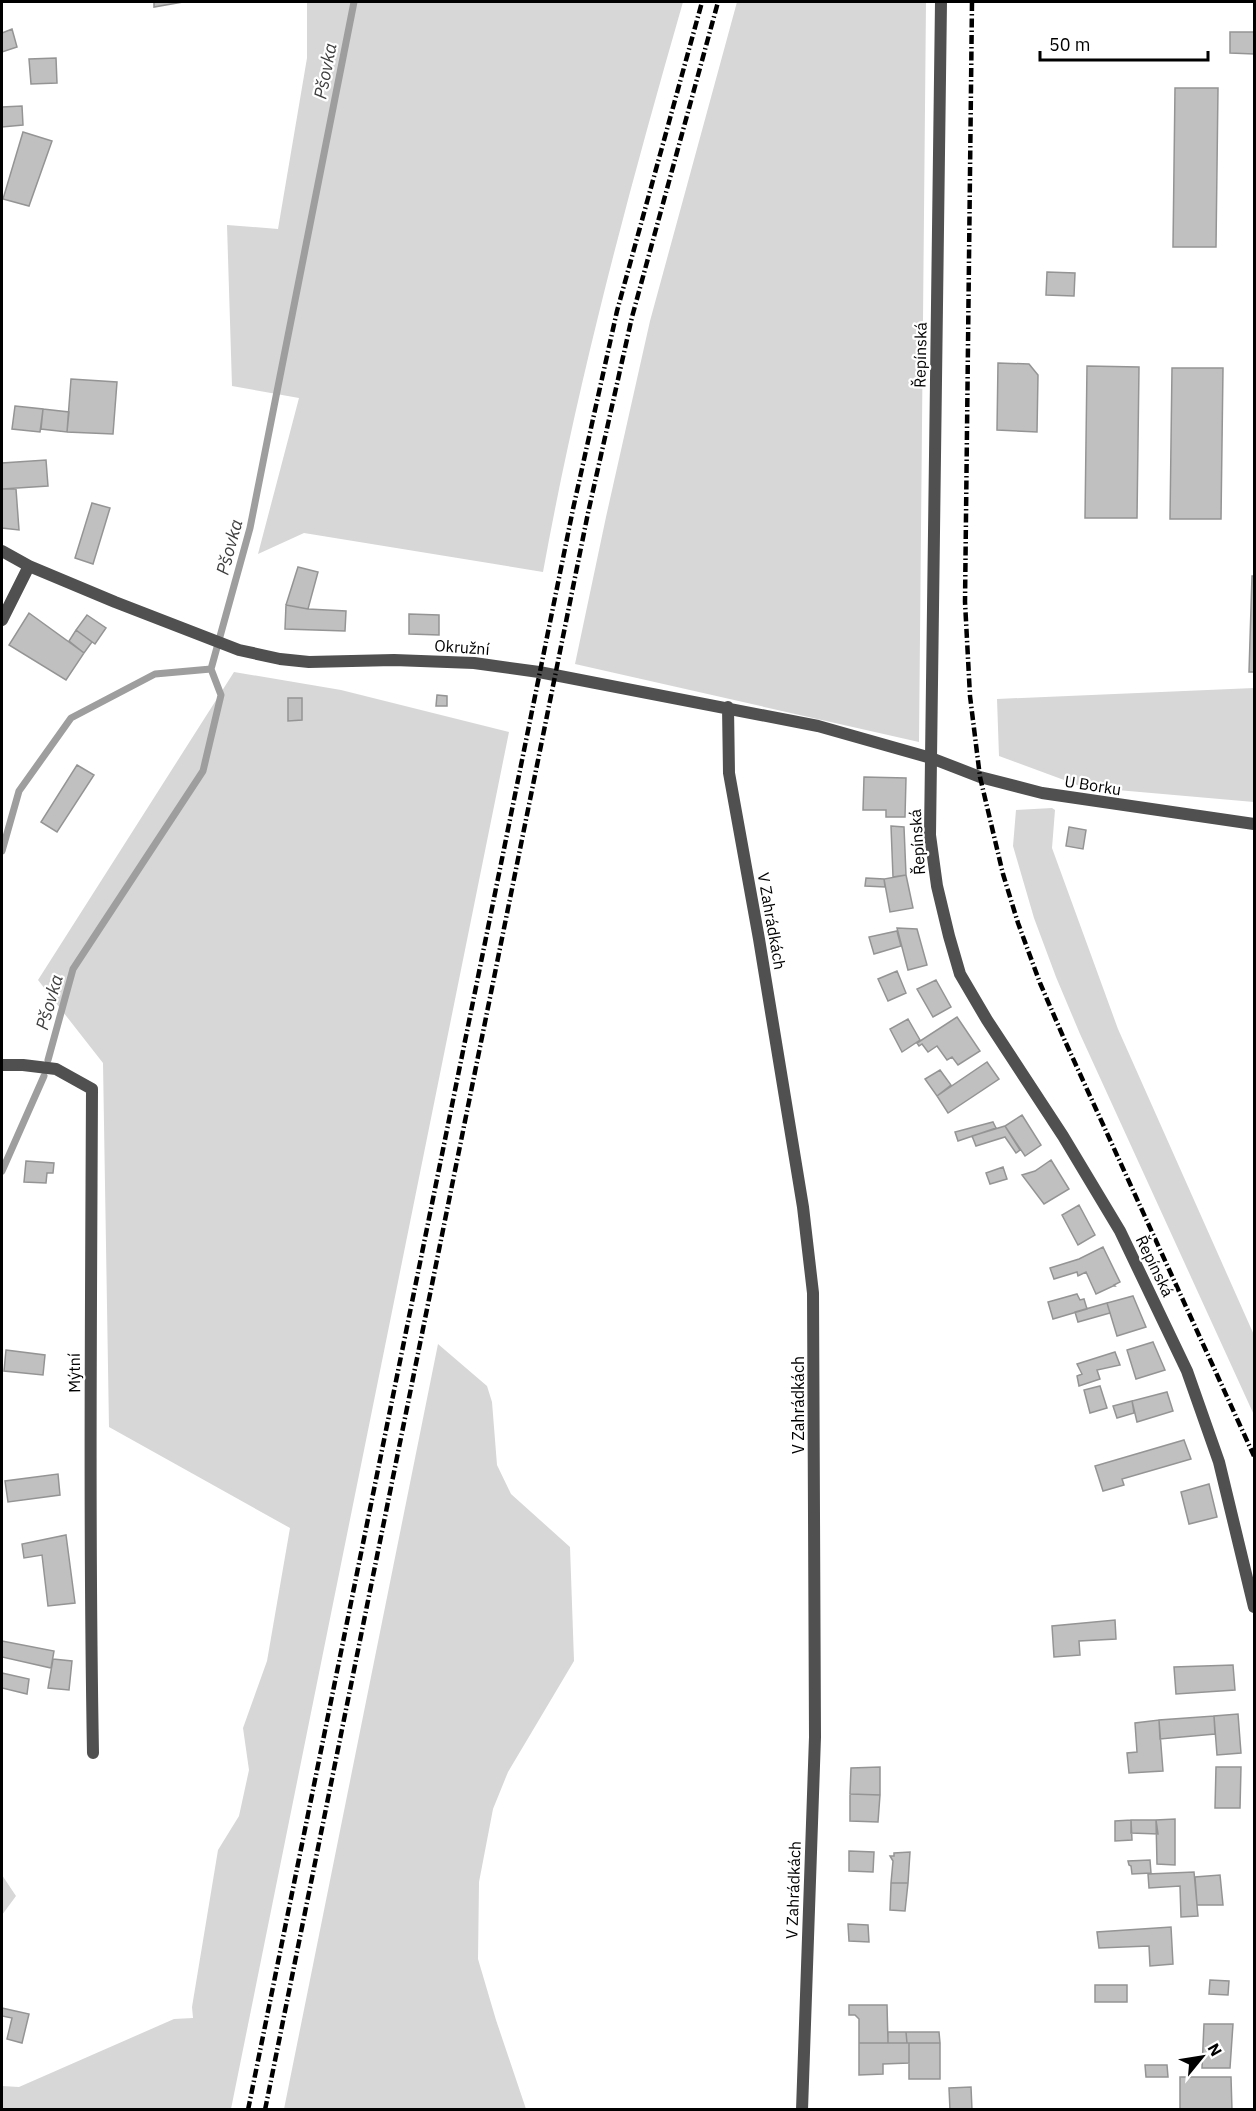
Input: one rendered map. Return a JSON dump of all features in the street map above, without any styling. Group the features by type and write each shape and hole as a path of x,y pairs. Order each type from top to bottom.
{"street":[{"name":"Řepínská","path":"941,2 931,758 931,845 937,886 960,974 987,1020 1063,1136 1120,1232 1172,1338 1200,1404 1219,1461 1254,1606"},
{"name":"Okružní","path":"2,551 29,566 186,632 239,650 309,662 394,660 474,663 539,672 818,726 931,758"},
{"path":"2,620 29,566"},
{"name":"V Zahrádkách","path":"728,707 729,772 801,1196 813,1293 815,1737 802,2109"},
{"name":"U Borku","path":"931,758 980,777 1042,794 1254,824"},
{"name":"Mýtní","path":"2,1065 56,1069 92,1089 90,1598 93,1753"}],"shaded area":[{"path":"307,2 683,2 643,143 588,356 543,572 304,533 258,554 299,398 232,386 227,225 278,229 307,58"},
{"path":"737,2 926,2 919,742 575,664 650,321"},
{"path":"234,672 341,690 509,732 231,2109 2,2109 2,2086 19,2087 174,2019 193,2018 192,2007 218,1850 239,1816 249,1770 243,1728 267,1661 290,1528 109,1427 103,1063 38,980"},
{"path":"1254,688 1254,802 1083,787 999,756 997,699"},
{"path":"1052,808 1055,810 1052,848 1118,1029 1254,1335 1254,1415 1080,1034 1034,918 1013,846 1016,810"},
{"path":"438,1344 487,1386 492,1402 497,1465 511,1494 570,1547 574,1661 508,1772 493,1809 479,1882 478,1959 526,2109 284,2109"},
{"path":"2,1875 16,1896 2,1915"}],"building":[{"path":"154,2 183,2 154,7"},
{"path":"12,29 17,47 2,52 2,33"},
{"path":"1230,32 1254,32 1254,54 1230,53"},
{"path":"56,58 57,83 31,84 29,59"},
{"path":"1175,88 1218,88 1216,247 1173,247"},
{"path":"22,106 23,125 2,127 2,107"},
{"path":"23,132 52,141 29,206 3,199"},
{"path":"1047,272 1075,273 1074,296 1046,295"},
{"path":"998,363 1029,364 1038,375 1037,432 997,430"},
{"path":"1087,366 1139,367 1137,518 1085,518"},
{"path":"1172,368 1223,368 1221,519 1170,519"},
{"path":"71,379 117,382 113,434 67,432"},
{"path":"15,406 43,409 40,432 12,429"},
{"path":"43,409 69,412 67,432 41,429"},
{"path":"46,460 48,486 2,489 2,463"},
{"path":"2,489 16,489 19,530 2,528"},
{"path":"92,503 110,508 93,564 75,558"},
{"path":"298,567 318,572 308,609 286,605"},
{"path":"1252,576 1254,576 1254,672 1249,672"},
{"path":"286,605 346,611 345,631 285,629"},
{"path":"29,613 84,653 66,680 9,645"},
{"path":"409,614 439,615 439,635 409,634"},
{"path":"87,615 106,628 95,644 76,630"},
{"path":"76,630 92,642 84,653 69,641"},
{"path":"437,695 447,696 447,706 436,706"},
{"path":"288,698 302,698 302,720 288,721"},
{"path":"77,765 94,775 57,832 41,822"},
{"path":"864,777 906,778 905,817 886,817 886,810 863,810"},
{"path":"891,826 904,827 906,875 893,877"},
{"path":"1069,827 1086,830 1083,849 1066,846"},
{"path":"906,875 913,908 890,912 884,879"},
{"path":"866,878 884,879 885,887 865,886"},
{"path":"897,928 917,929 927,965 908,970"},
{"path":"897,931 901,946 874,954 869,937"},
{"path":"897,971 906,993 888,1001 878,979"},
{"path":"936,980 951,1007 933,1017 917,989"},
{"path":"957,1017 980,1051 958,1065 952,1057 947,1060 937,1046 928,1052 922,1044 919,1046 917,1043"},
{"path":"908,1019 920,1040 902,1052 890,1029"},
{"path":"987,1062 999,1079 948,1113 937,1096"},
{"path":"940,1070 951,1085 937,1096 925,1079"},
{"path":"1022,1115 1041,1145 1025,1156 1005,1126"},
{"path":"993,1122 996,1128 958,1141 955,1132"},
{"path":"1005,1126 1020,1150 1016,1153 1005,1137 976,1146 972,1136"},
{"path":"1051,1160 1069,1189 1044,1204 1022,1175 1035,1171"},
{"path":"26,1161 54,1163 53,1173 47,1173 46,1183 24,1182"},
{"path":"1003,1167 1007,1179 990,1184 986,1173"},
{"path":"1079,1205 1095,1235 1078,1245 1062,1215"},
{"path":"1103,1247 1120,1282 1115,1286 1096,1294 1086,1272 1078,1276 1077,1272 1054,1279 1050,1268 1079,1259"},
{"path":"1077,1294 1080,1300 1084,1299 1087,1309 1053,1319 1048,1302"},
{"path":"1133,1296 1146,1327 1117,1336 1107,1303"},
{"path":"1107,1303 1110,1313 1078,1322 1075,1312"},
{"path":"1153,1342 1165,1370 1136,1379 1127,1350"},
{"path":"6,1350 45,1355 43,1375 4,1371"},
{"path":"1115,1352 1120,1365 1097,1370 1100,1379 1079,1386 1077,1376 1082,1374 1077,1364"},
{"path":"1100,1386 1107,1408 1090,1413 1084,1390"},
{"path":"1167,1392 1173,1411 1137,1422 1132,1401"},
{"path":"1132,1401 1134,1413 1117,1418 1113,1406"},
{"path":"1184,1440 1191,1459 1122,1479 1124,1485 1103,1491 1095,1466"},
{"path":"58,1474 60,1495 8,1502 5,1481"},
{"path":"1209,1484 1217,1517 1189,1524 1181,1492"},
{"path":"66,1535 75,1603 48,1606 42,1555 24,1558 22,1544"},
{"path":"1115,1620 1116,1639 1079,1641 1080,1655 1054,1657 1052,1626"},
{"path":"2,1641 54,1651 51,1668 2,1657"},
{"path":"53,1659 72,1661 69,1690 48,1688"},
{"path":"1233,1665 1235,1690 1176,1694 1174,1667"},
{"path":"2,1673 29,1679 27,1694 2,1688"},
{"path":"1238,1714 1241,1753 1217,1755 1214,1716"},
{"path":"1214,1716 1215,1734 1160,1739 1159,1720"},
{"path":"1159,1720 1163,1771 1129,1773 1127,1753 1137,1752 1135,1723"},
{"path":"880,1767 880,1795 850,1794 851,1768"},
{"path":"1216,1767 1241,1767 1240,1808 1215,1808"},
{"path":"850,1794 880,1795 878,1822 850,1821"},
{"path":"1175,1819 1175,1865 1157,1864 1156,1820"},
{"path":"1131,1820 1156,1820 1158,1834 1131,1833"},
{"path":"1131,1820 1132,1840 1115,1841 1115,1821"},
{"path":"849,1851 874,1852 873,1872 849,1871"},
{"path":"910,1852 908,1883 891,1883 893,1861 890,1856 894,1856 894,1853"},
{"path":"1150,1860 1151,1873 1132,1874 1128,1861"},
{"path":"1194,1872 1198,1916 1181,1917 1180,1886 1149,1888 1148,1874"},
{"path":"1220,1875 1223,1905 1197,1905 1195,1877"},
{"path":"891,1883 908,1883 905,1911 890,1910"},
{"path":"848,1924 868,1925 869,1942 849,1941"},
{"path":"1171,1927 1173,1964 1150,1966 1149,1946 1099,1948 1097,1932"},
{"path":"1210,1980 1229,1981 1228,1995 1209,1994"},
{"path":"1095,1985 1127,1985 1127,2002 1095,2002"},
{"path":"849,2005 887,2005 888,2043 859,2043 859,2019 855,2015 849,2015"},
{"path":"2,2008 29,2014 22,2043 7,2039 12,2018 2,2016"},
{"path":"1204,2024 1233,2024 1230,2068 1202,2068"},
{"path":"888,2032 906,2032 907,2043 888,2043"},
{"path":"906,2032 939,2032 940,2043 907,2043"},
{"path":"859,2043 909,2043 909,2063 883,2064 883,2074 859,2075"},
{"path":"909,2043 940,2043 940,2079 909,2079"},
{"path":"1145,2065 1167,2065 1168,2077 1146,2077"},
{"path":"1180,2077 1231,2077 1232,2110 1180,2110"},
{"path":"971,2087 972,2110 950,2110 949,2088"}],"waterway":[{"name":"Pšovka","path":"48,1060 73,969 203,771 221,695 211,669 250,528 354,2"},
{"path":"2,851 19,791 71,718 155,674 211,669"},
{"name":"Pšovka","path":"2,1171 44,1076"}],"railway":[{"path":"248,2110 573,509 617,311 702,2"},
{"path":"265,2110 588,513 632,317 718,2"},
{"path":"972,2 965,602 970,696 980,777 1003,874 1040,983 1254,1456"}]}
